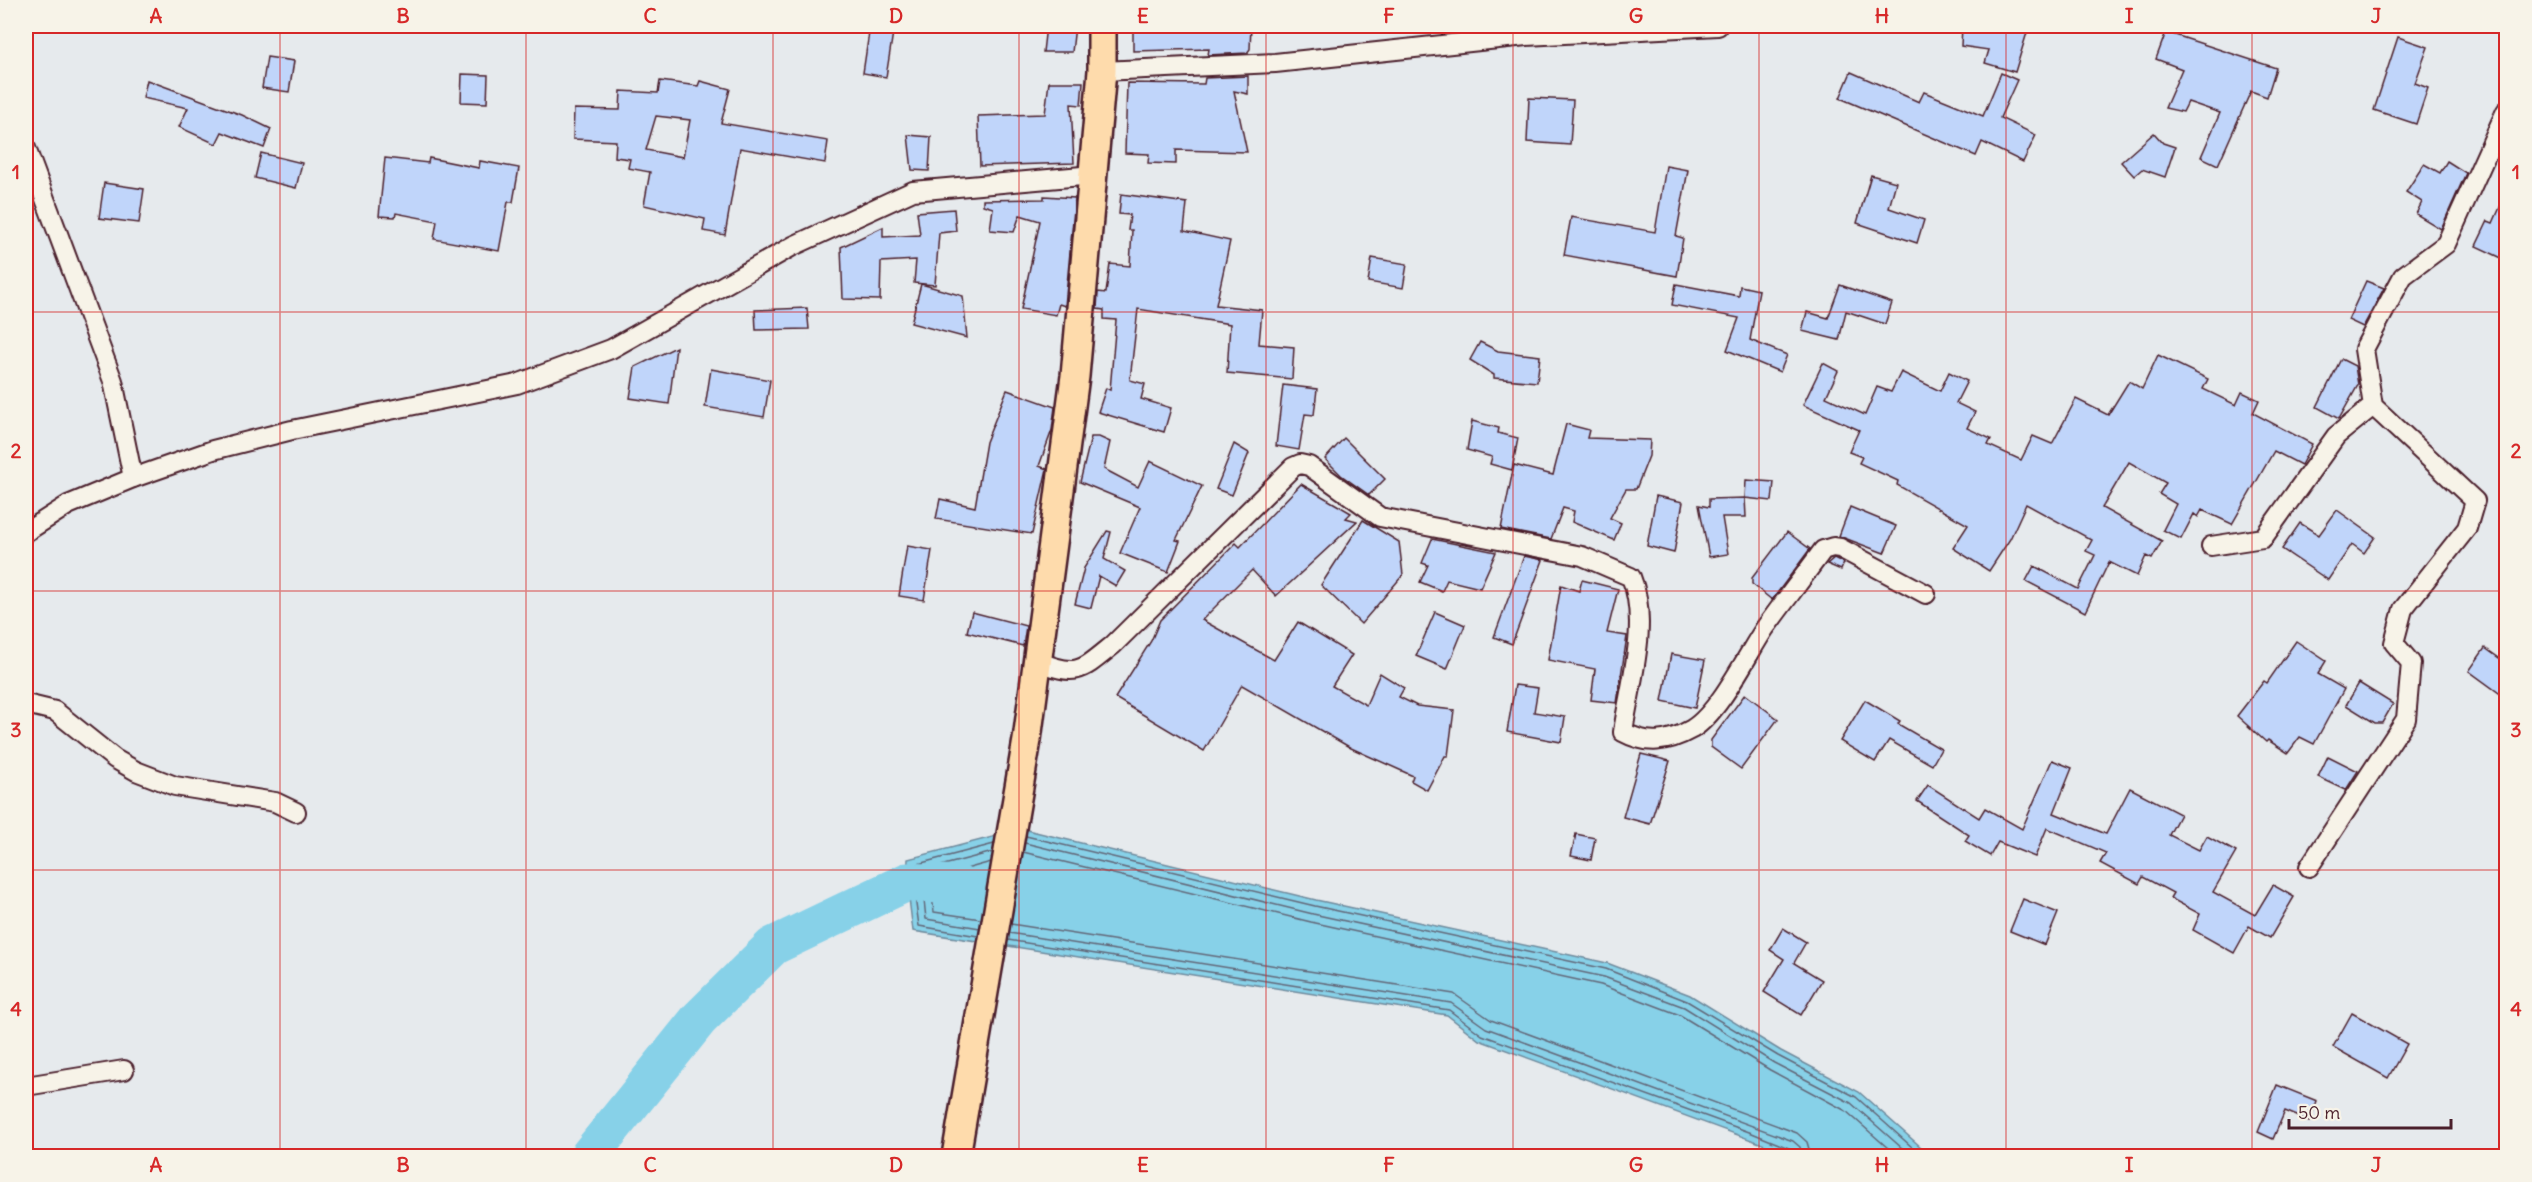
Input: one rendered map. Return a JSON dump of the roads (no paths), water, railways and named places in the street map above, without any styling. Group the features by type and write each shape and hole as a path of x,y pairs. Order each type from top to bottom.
{"main road":[{"path":"957,1144 1027,740 1076,376 1102,71 1102,26"}],"street":[{"path":"1102,71 1275,63 1526,31 1718,26"},
{"path":"2309,867 2406,719 2411,663 2394,643 2403,609 2467,528 2475,501 2373,406 2364,349 2403,276 2446,244 2506,111"},
{"path":"26,148 113,381 133,478"},
{"path":"26,532 68,505 133,478 213,450 292,430 517,384 611,349 793,246 913,191 1003,181 1093,175"},
{"path":"2211,546 2263,538 2336,435 2373,406"},
{"path":"1036,661 1066,672 1089,665 1293,467 1300,464 1308,466 1380,517 1582,556 1631,577 1637,593 1641,616 1623,732 1641,742 1663,740 1693,728 1716,704 1765,629 1823,550 1833,547 1840,548 1926,594"},
{"path":"26,704 55,711 115,759 146,775 175,786 275,802 296,812"},
{"path":"26,1086 124,1070"}],"water":[{"path":"1023,829 1316,900 1607,963 1690,995 1781,1051 1859,1092 1931,1156 1795,1156 1479,1040 1447,1015 913,931 907,882 908,859"}],"waterway":[{"path":"589,1156 699,1019 773,946 907,882 959,885"}]}
